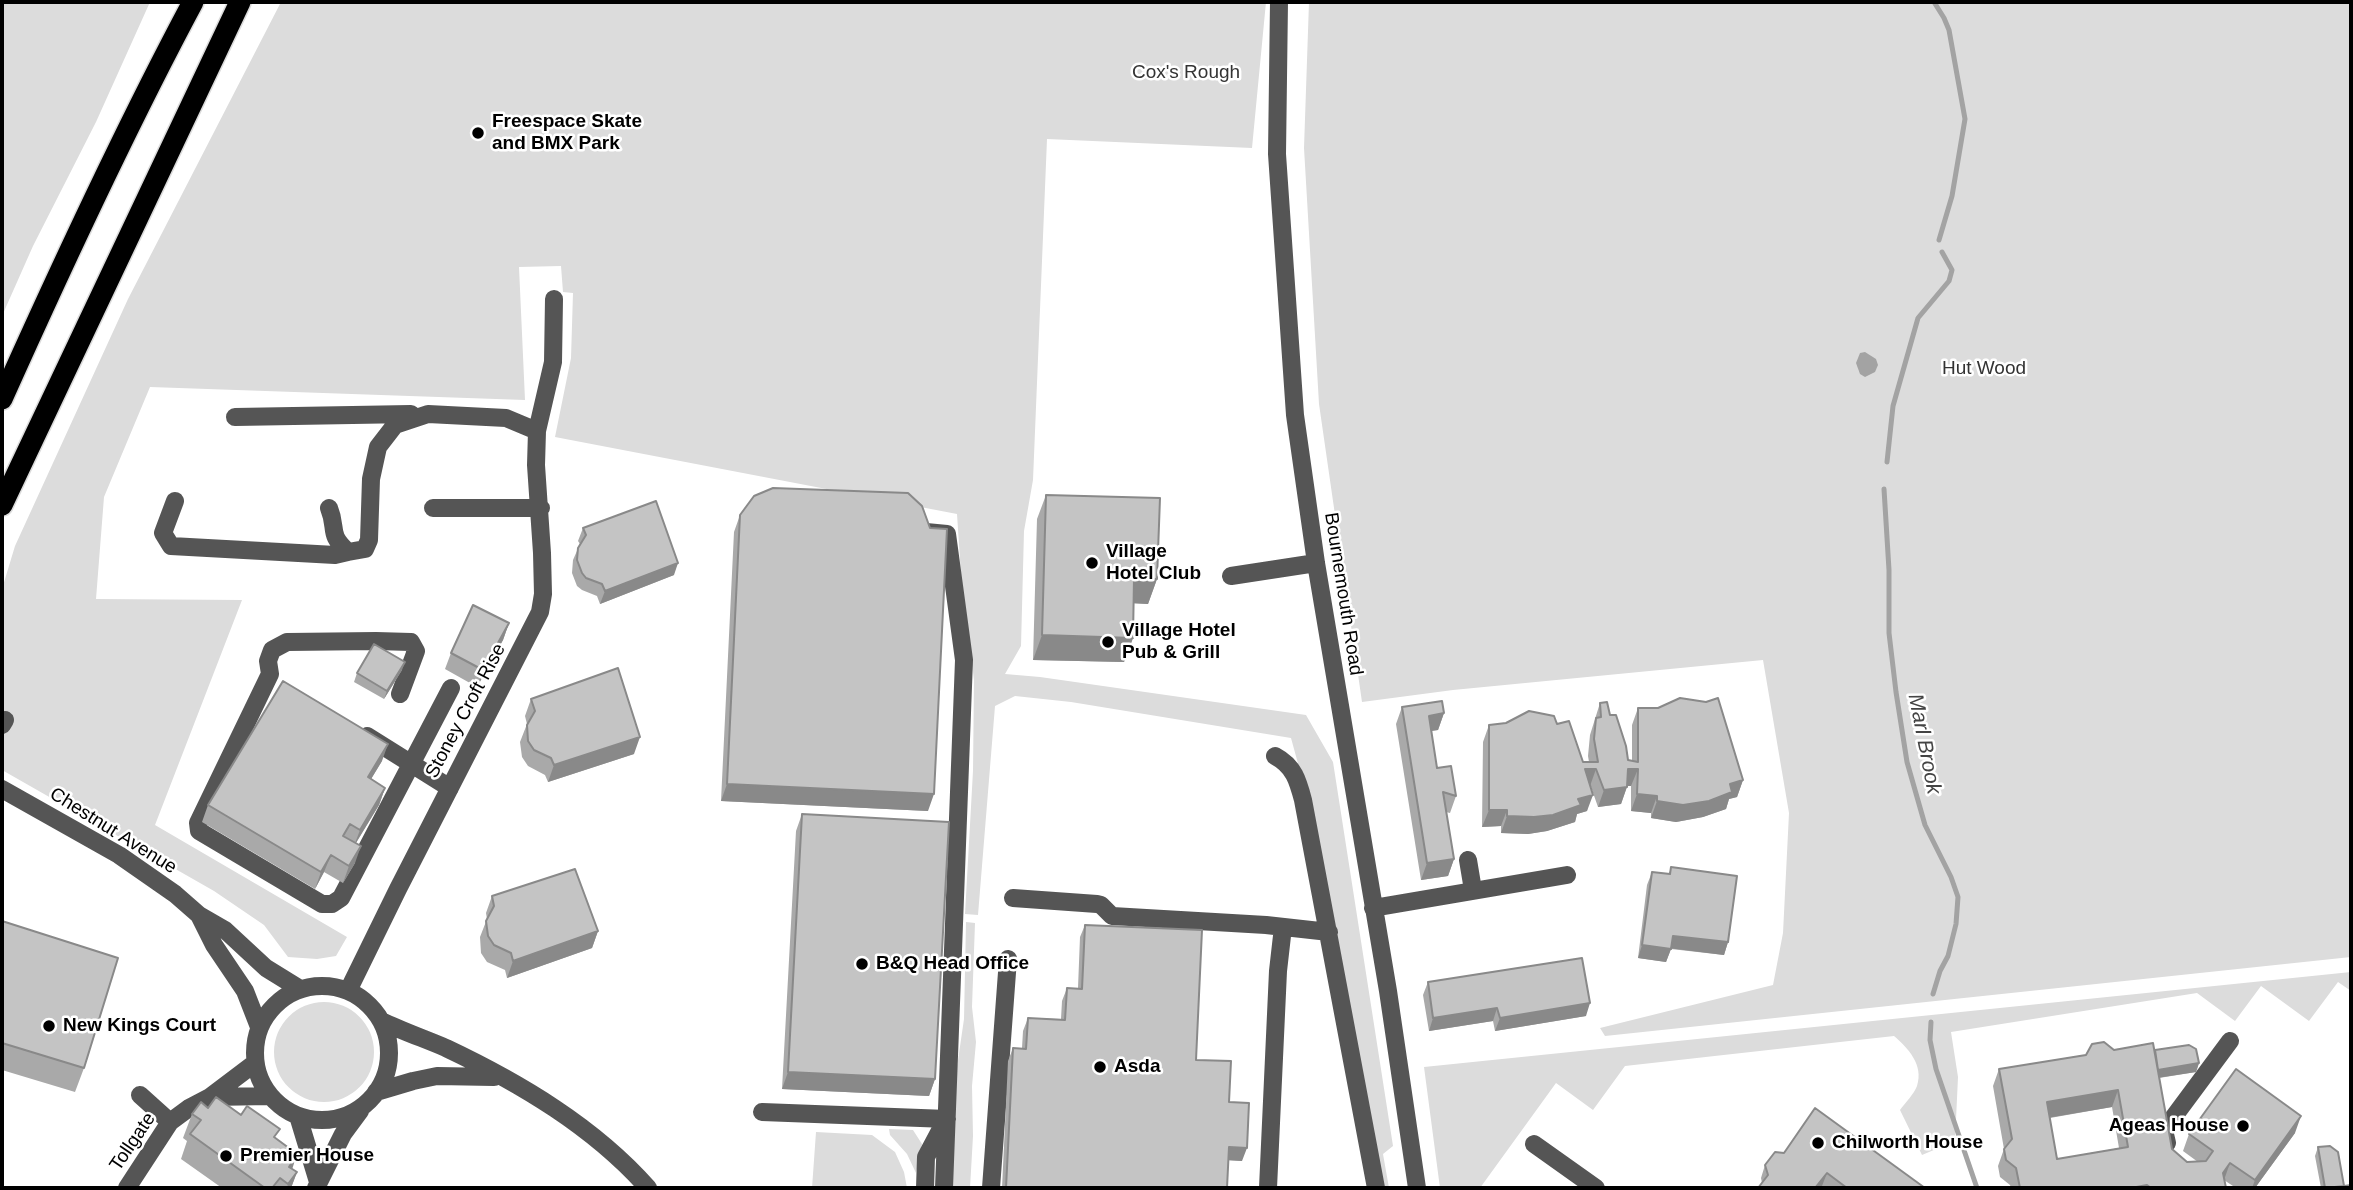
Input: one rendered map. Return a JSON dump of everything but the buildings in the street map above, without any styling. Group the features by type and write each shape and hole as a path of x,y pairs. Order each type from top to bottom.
{"highway":[{"path":"2,399 81,225 160,63 193,2"},
{"path":"2,505 236,11 246,2"}],"street":[{"name":"Bournemouth Road","path":"1279,2 1278,154 1295,415 1316,563 1388,990 1417,1188"},
{"name":"Stoney Croft Rise","path":"348,990 540,612 543,594 541,508 536,465 537,431 552,362 554,299"},
{"path":"235,417 428,414 506,418 537,431"},
{"path":"175,501 163,533 171,546 335,555 365,549 369,540 371,479 378,447 395,425 428,414"},
{"path":"329,508 332,532 348,552"},
{"path":"432,508 508,516 541,508"},
{"path":"919,532 947,534 964,660 944,1188"},
{"path":"1231,576 1316,563"},
{"path":"400,694 416,651 411,642 287,642 272,650 268,662 276,678 198,823 199,831 323,904 332,904 341,898 451,688"},
{"path":"353,727 450,788"},
{"path":"1275,756 1291,767 1298,780 1377,1188"},
{"name":"Chestnut Avenue","path":"2,789 118,855 175,894 199,915 225,930 266,968 300,989"},
{"path":"1468,860 1473,890"},
{"path":"1373,908 1567,875"},
{"path":"1013,898 1097,904 1112,916 1329,932"},
{"name":"Chestnut Avenue","path":"199,915 214,945 245,991 259,1027"},
{"path":"1268,1188 1278,971 1283,927"},
{"path":"991,1188 1007,959"},
{"path":"317,1185 343,1134 370,1099 385,1076 389,1057 388,1038 381,1021 367,1003 348,990 316,985 283,997 269,1011 259,1027 254,1045 255,1063 260,1081 270,1096 283,1108 298,1116 320,1120 344,1116 370,1099 413,1081 437,1076 500,1078"},
{"path":"381,1021 445,1048 555,1108 628,1166 648,1188"},
{"path":"2167,1143 2164,1130 2230,1041"},
{"name":"Tollgate","path":"127,1188 170,1122 188,1108 210,1097 255,1063"},
{"path":"140,1095 170,1122"},
{"name":"Tollgate","path":"210,1097 270,1096"},
{"path":"762,1112 947,1119"},
{"path":"298,1116 317,1185"},
{"path":"925,1188 926,1157 947,1119"},
{"path":"1534,1144 1596,1188"}],"green space":[{"path":"2,2 150,2 96,122 33,246 2,316"},
{"name":"Cox's Rough","path":"281,2 1266,2 1252,148 1047,139 1033,480 1024,531 1021,646 1005,674 1306,715 1333,762 1393,1146 1383,1154 1389,1188 1380,1188 1314,822 1291,738 1071,702 1015,696 995,706 978,915 965,914 973,771 974,680 961,575 957,514 555,437 571,358 573,293 563,292 561,266 519,267 525,400 150,387 104,497 96,599 242,600 155,825 347,937 336,956 317,959 288,957 264,925 214,891 2,770 2,589 15,546 128,299"},
{"name":"Hut Wood","path":"1309,2 2351,2 2351,957 1605,1036 1600,1028 1773,985 1783,933 1789,813 1763,660 1453,690 1362,702 1319,404 1304,148"},
{"path":"966,922 975,923 972,1007 976,1042 972,1086 973,1136 970,1188 951,1188 957,1067 964,1019"},
{"path":"2351,972 2351,991 2338,982 2309,1021 2261,986 2235,1021 2197,993 1951,1032 1958,1077 1955,1141 1922,1155 1900,1110 1916,1089 1918,1071 1909,1052 1894,1036 1625,1066 1593,1110 1556,1083 1480,1188 1440,1188 1424,1067"},
{"path":"314,1002 334,1002 360,1016 371,1033 374,1052 371,1071 360,1088 334,1102 314,1102 296,1094 282,1080 274,1062 274,1042 282,1024 296,1010"},
{"path":"889,1129 913,1130 922,1144 916,1173 907,1154 890,1135"},
{"path":"816,1132 872,1135 895,1152 904,1172 907,1188 812,1188"}],"shaded area":[{"path":"1865,352 1876,359 1878,365 1875,372 1865,377 1860,374 1856,363 1860,353"}],"waterway":[{"name":"Marl Brook","path":"1934,2 1949,30 1965,119 1952,196 1939,240"},
{"name":"Marl Brook","path":"1887,462 1893,406 1918,318 1949,281 1952,270 1942,252"},
{"name":"Marl Brook","path":"1884,489 1889,570 1889,633 1907,762 1925,825 1958,897 1956,924 1948,956 1933,994"},
{"name":"Marl Brook","path":"1931,1022 1930,1040 1936,1069 1977,1188"}],"place":[{"name":"Freespace Skate and BMX Park","path":"478,133"},
{"name":"Village Hotel Club","path":"1092,563"},
{"name":"Village Hotel Pub & Grill","path":"1108,642"},
{"name":"B&Q Head Office","path":"862,964"},
{"name":"New Kings Court","path":"49,1026"},
{"name":"Asda","path":"1100,1067"},
{"name":"Ageas House","path":"2243,1126"},
{"name":"Chilworth House","path":"1818,1143"},
{"name":"Premier House","path":"226,1156"}]}
